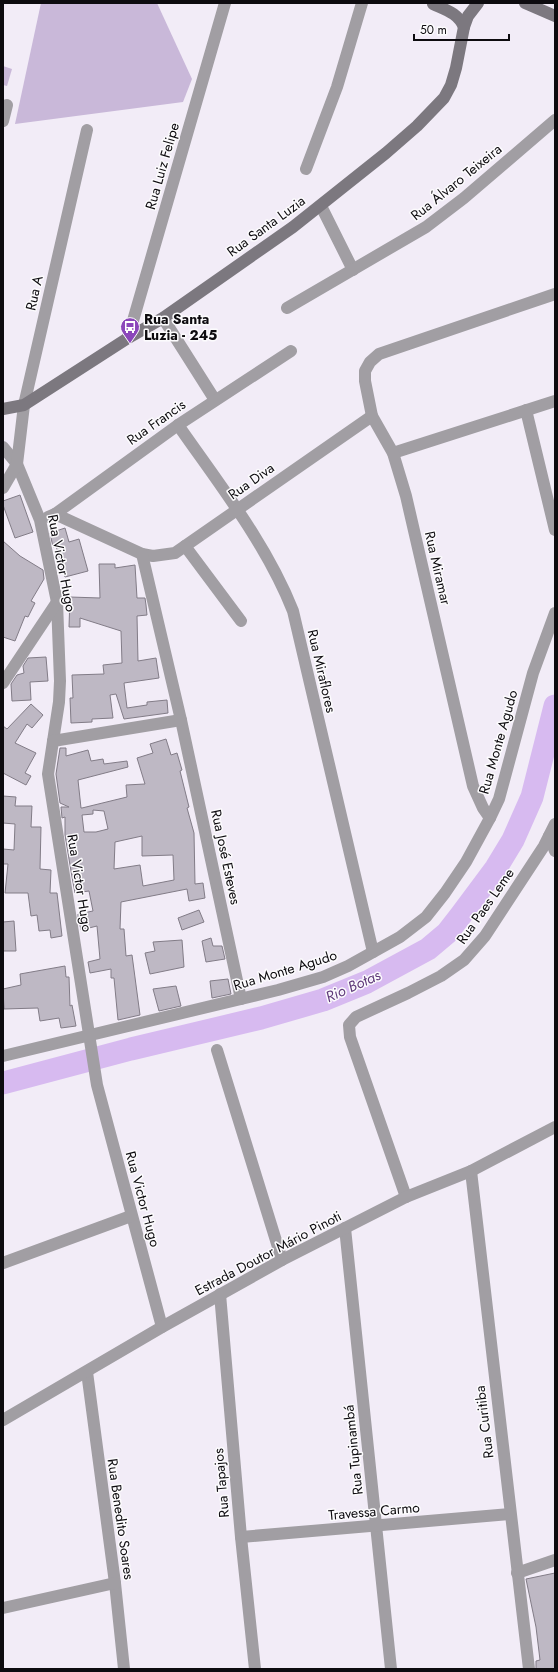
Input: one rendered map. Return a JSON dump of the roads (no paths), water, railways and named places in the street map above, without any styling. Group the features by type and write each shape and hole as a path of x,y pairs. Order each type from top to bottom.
{"main road":[{"path":"434,3 455,14 461,20 464,27"},
{"name":"Rua Santa Luzia","path":"3,409 24,405 128,338 163,318 321,206 386,153 441,103 451,85 460,52 464,27 468,16 478,3"},
{"path":"525,3 555,16"}],"street":[{"name":"Rua Luiz Felipe","path":"128,338 225,3"},
{"path":"306,169 337,87 362,3"},
{"path":"3,121 7,105"},
{"name":"Rua Álvaro Teixeira","path":"287,308 426,227 464,198 555,120"},
{"name":"Rua A","path":"17,464 24,405 87,130"},
{"path":"321,206 353,270"},
{"name":"Rua Miramar","path":"490,818 483,808 473,786 413,523 393,453 372,416 365,381 365,371 370,362 379,354 555,294"},
{"path":"163,318 215,400"},
{"name":"Rua Francis","path":"40,520 55,514 178,425 291,351"},
{"path":"393,453 555,401"},
{"path":"526,410 555,530"},
{"name":"Rua Diva","path":"142,554 153,556 166,555 185,546 372,416"},
{"name":"Rua Miraflores","path":"178,425 237,509 272,565 293,611 374,952"},
{"name":"Rua Victor Hugo","path":"3,447 17,464 40,520 57,602 60,681 59,702 48,774 94,1068 131,1216 162,1327"},
{"path":"3,488 17,464"},
{"path":"55,514 142,554"},
{"path":"185,546 241,621"},
{"name":"Rua José Esteves","path":"142,554 181,720 241,999"},
{"path":"3,683 57,602"},
{"name":"Rua Monte Agudo","path":"3,1056 90,1039 121,1029 323,977 342,969 400,937 426,917 449,888 466,862 499,799 533,673 555,613"},
{"path":"53,742 181,720"},
{"name":"Rua Paes Leme","path":"406,1197 350,1037 349,1025 356,1017 408,993 445,973 464,960 485,936 549,836 555,824"},
{"path":"549,836 555,851"},
{"path":"217,1050 282,1260"},
{"name":"Estrada Doutor Mário Pinoti","path":"3,1420 162,1327 282,1260 406,1197 471,1171 555,1127"},
{"name":"Rua Curitiba","path":"471,1171 529,1669"},
{"path":"3,1263 131,1216"},
{"name":"Rua Tupinambá","path":"345,1228 392,1669"},
{"name":"Rua Tapajos","path":"220,1294 240,1537 255,1669"},
{"name":"Rua Benedito Soares","path":"86,1372 115,1583 124,1669"},
{"name":"Travessa Carmo","path":"240,1537 510,1514"},
{"path":"517,1572 555,1560"},
{"path":"3,1608 115,1583"}],"waterway":[{"name":"Rio Botas","path":"3,1083 131,1049 261,1018 323,1000 367,982 428,949 447,933 496,868 513,840 532,797 555,706"}],"place":[{"name":"Rua Santa Luzia - 245","path":"130,344"}]}
